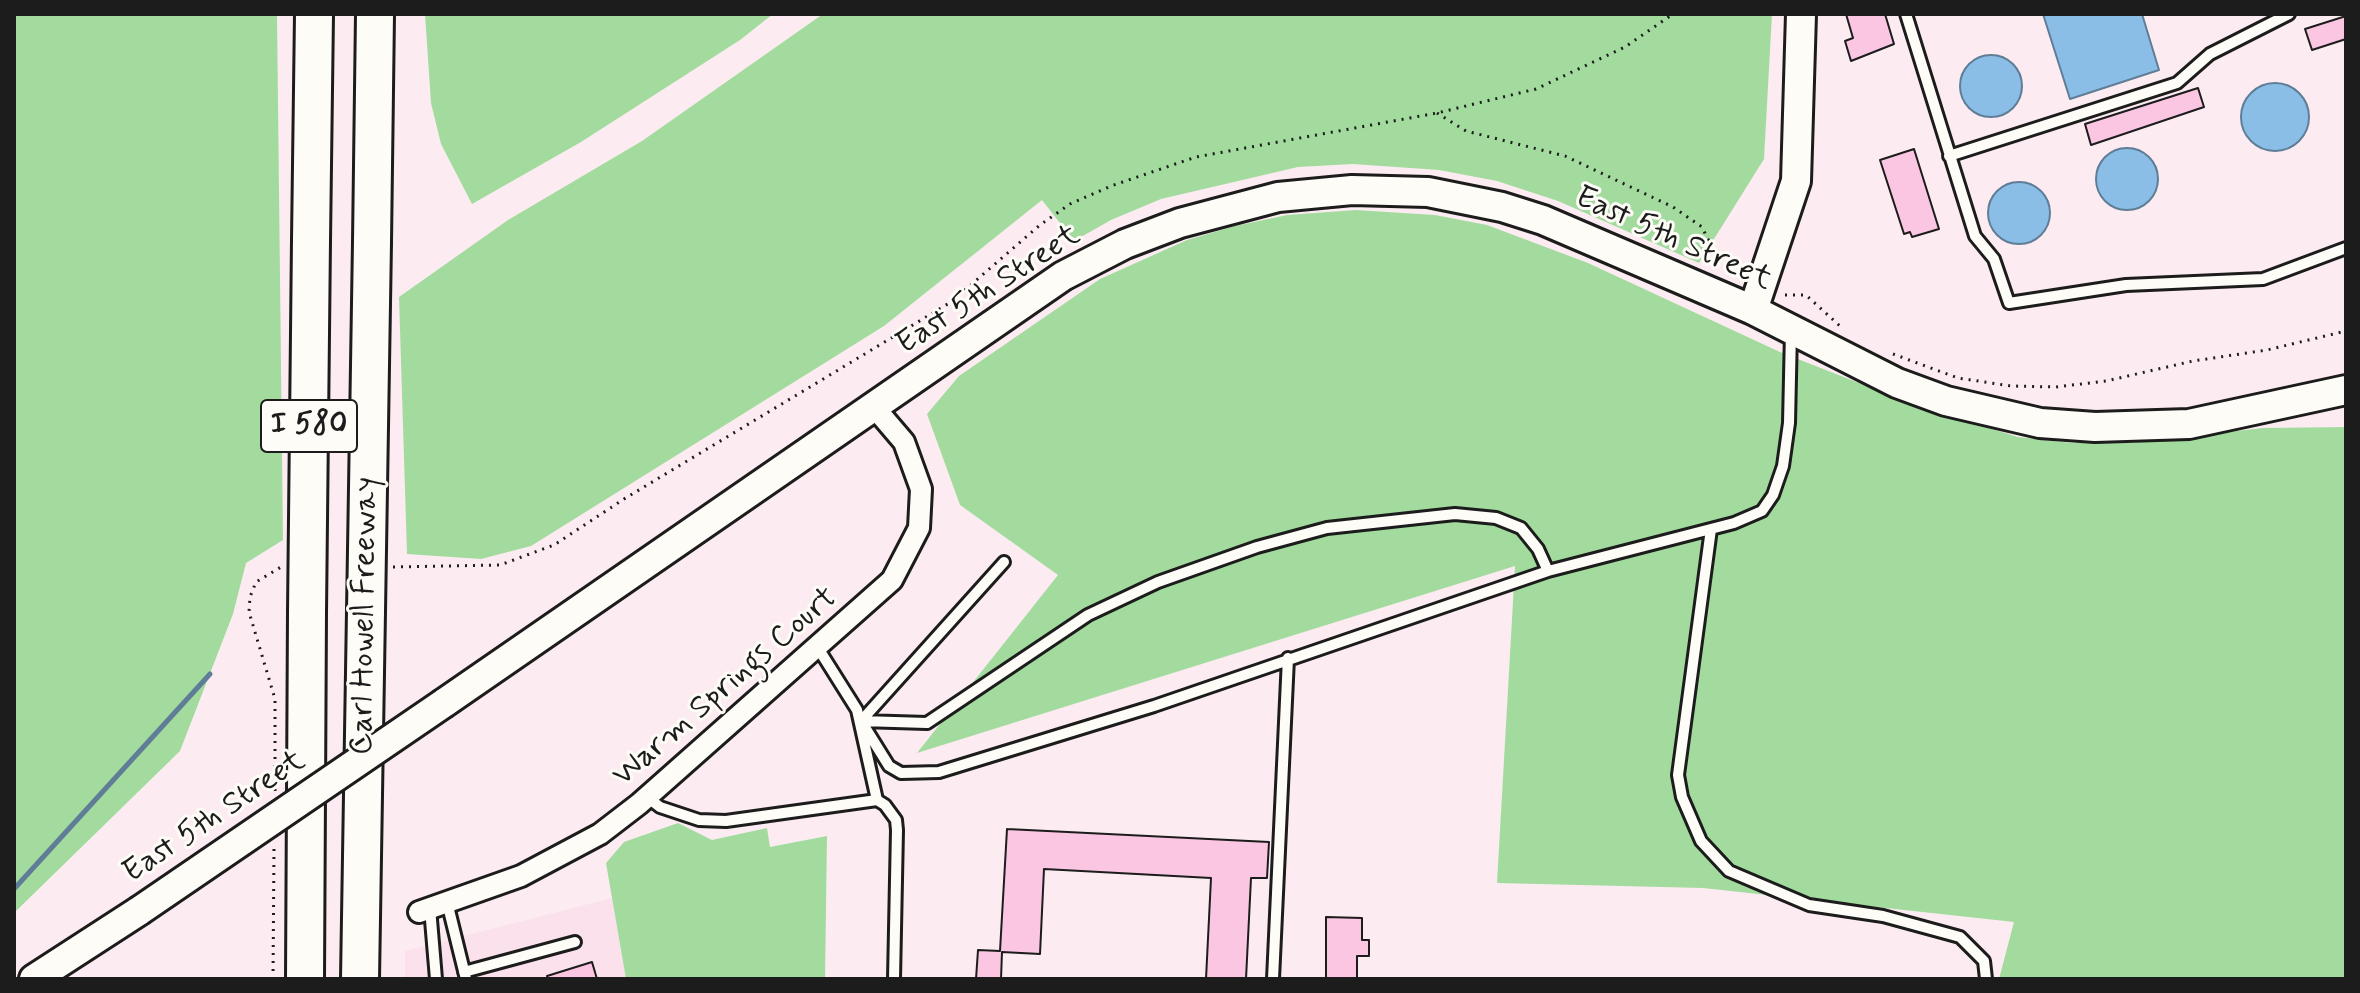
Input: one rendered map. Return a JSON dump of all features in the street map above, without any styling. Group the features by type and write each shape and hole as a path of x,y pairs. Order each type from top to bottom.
{"highway":[{"name":"Carl Howell Freeway","path":"305,979 314,14"},
{"name":"Carl Howell Freeway","path":"360,979 375,14"}],"main road":[{"path":"1753,310 1796,181 1801,14"},
{"name":"East 5th Street","path":"34,979 444,703 1063,276 1125,244 1233,207 1315,192 1428,192 1502,207 1543,220 1753,310 1897,383 1946,401 2040,423 2109,427 2189,424 2346,390"}],"street":[{"name":"Warm Springs Court","path":"432,908 562,856 600,834 647,797 892,580 919,528 921,489 904,442 875,408"}],"lane":[{"path":"1906,14 1975,236 1994,259 2009,303 2126,285 2263,279 2346,248"},
{"path":"1949,156 2177,83 2210,54 2289,14"},
{"path":"861,721 889,766 901,773 939,772 1139,711 1548,571 1711,529 1762,511 1780,478 1789,423 1791,329"},
{"path":"861,721 927,723 1088,615 1158,582 1257,547 1327,528 1455,514 1496,518 1521,528 1538,549 1548,571"},
{"path":"1711,529 1678,775 1686,809 1701,841 1729,871 1809,905 1883,916 1960,937 1984,961 1986,979"},
{"path":"861,721 1004,562"},
{"path":"818,648 857,710 877,800 893,813 897,830 894,979"},
{"path":"1273,979 1288,658"},
{"path":"647,797 660,807 699,820 726,821 877,800"},
{"path":"432,908 465,975 575,942"},
{"path":"432,908 436,979"}],"path":[{"path":"389,567 500,565 554,545 951,302 1040,225 1070,204 1097,192 1196,157 1437,113 1536,89 1625,47 1673,14"},
{"path":"1437,113 1466,131 1565,156 1673,207 1702,227 1721,266"},
{"path":"1785,295 1806,295 1848,334"},
{"path":"1891,353 1958,378 2011,386 2056,387 2106,381 2193,361 2267,350 2346,331"},
{"path":"275,793 275,699 249,612 250,597 256,582 281,566"},
{"path":"273,979 274,840"}],"shaded area":[{"path":"612,898 626,979 405,979 405,951"}],"green space":[{"path":"14,14 277,14 283,540 246,563 233,614 180,751 14,913"},
{"path":"425,14 773,14 740,40 581,142 472,204 441,144 431,103"},
{"path":"823,14 1772,14 1764,159 1699,263 1558,201 1497,181 1439,170 1353,164 1298,167 1161,199 1111,220 1074,241 1042,200 884,326 531,546 481,559 407,554 399,297 508,220 642,141"},
{"path":"1356,210 1435,215 1487,225 1588,263 1780,352 1910,403 2018,437 2072,443 2131,443 2263,428 2346,427 2346,979 1999,979 2014,922 1703,888 1497,883 1515,566 917,753 1058,575 960,505 927,414 959,376 1100,279 1187,240 1235,226 1287,215"},
{"path":"678,823 712,840 767,828 770,847 827,836 825,979 626,979 606,863 624,842"}],"water":[{"path":"2043,14 2142,14 2159,70 2070,99"},
{"path":"1991,55 2013,64 2022,86 2013,108 1991,117 1969,108 1960,86 1969,64"},
{"path":"2275,83 2299,93 2309,117 2299,141 2275,151 2251,141 2241,117 2251,93"},
{"path":"2127,148 2149,157 2158,179 2149,201 2127,210 2105,201 2096,179 2105,157"},
{"path":"2019,182 2041,191 2050,213 2041,235 2019,244 1997,235 1988,213 1997,191"}],"building":[{"path":"1846,14 1885,14 1894,44 1851,61 1845,41 1853,38"},
{"path":"2346,16 2346,39 2312,50 2305,29"},
{"path":"2198,88 2204,107 2091,145 2085,124"},
{"path":"1914,149 1939,229 1912,237 1910,232 1904,234 1880,160"},
{"path":"1007,829 1269,842 1267,878 1251,878 1246,979 1206,979 1211,878 1044,869 1040,954 1002,952 1001,979 976,979 978,950 1000,951"},
{"path":"1326,917 1362,918 1362,940 1369,940 1369,956 1357,956 1357,979 1326,979"},
{"path":"592,962 597,979 548,979 547,976"}],"waterway":[{"path":"14,889 210,674"}]}
